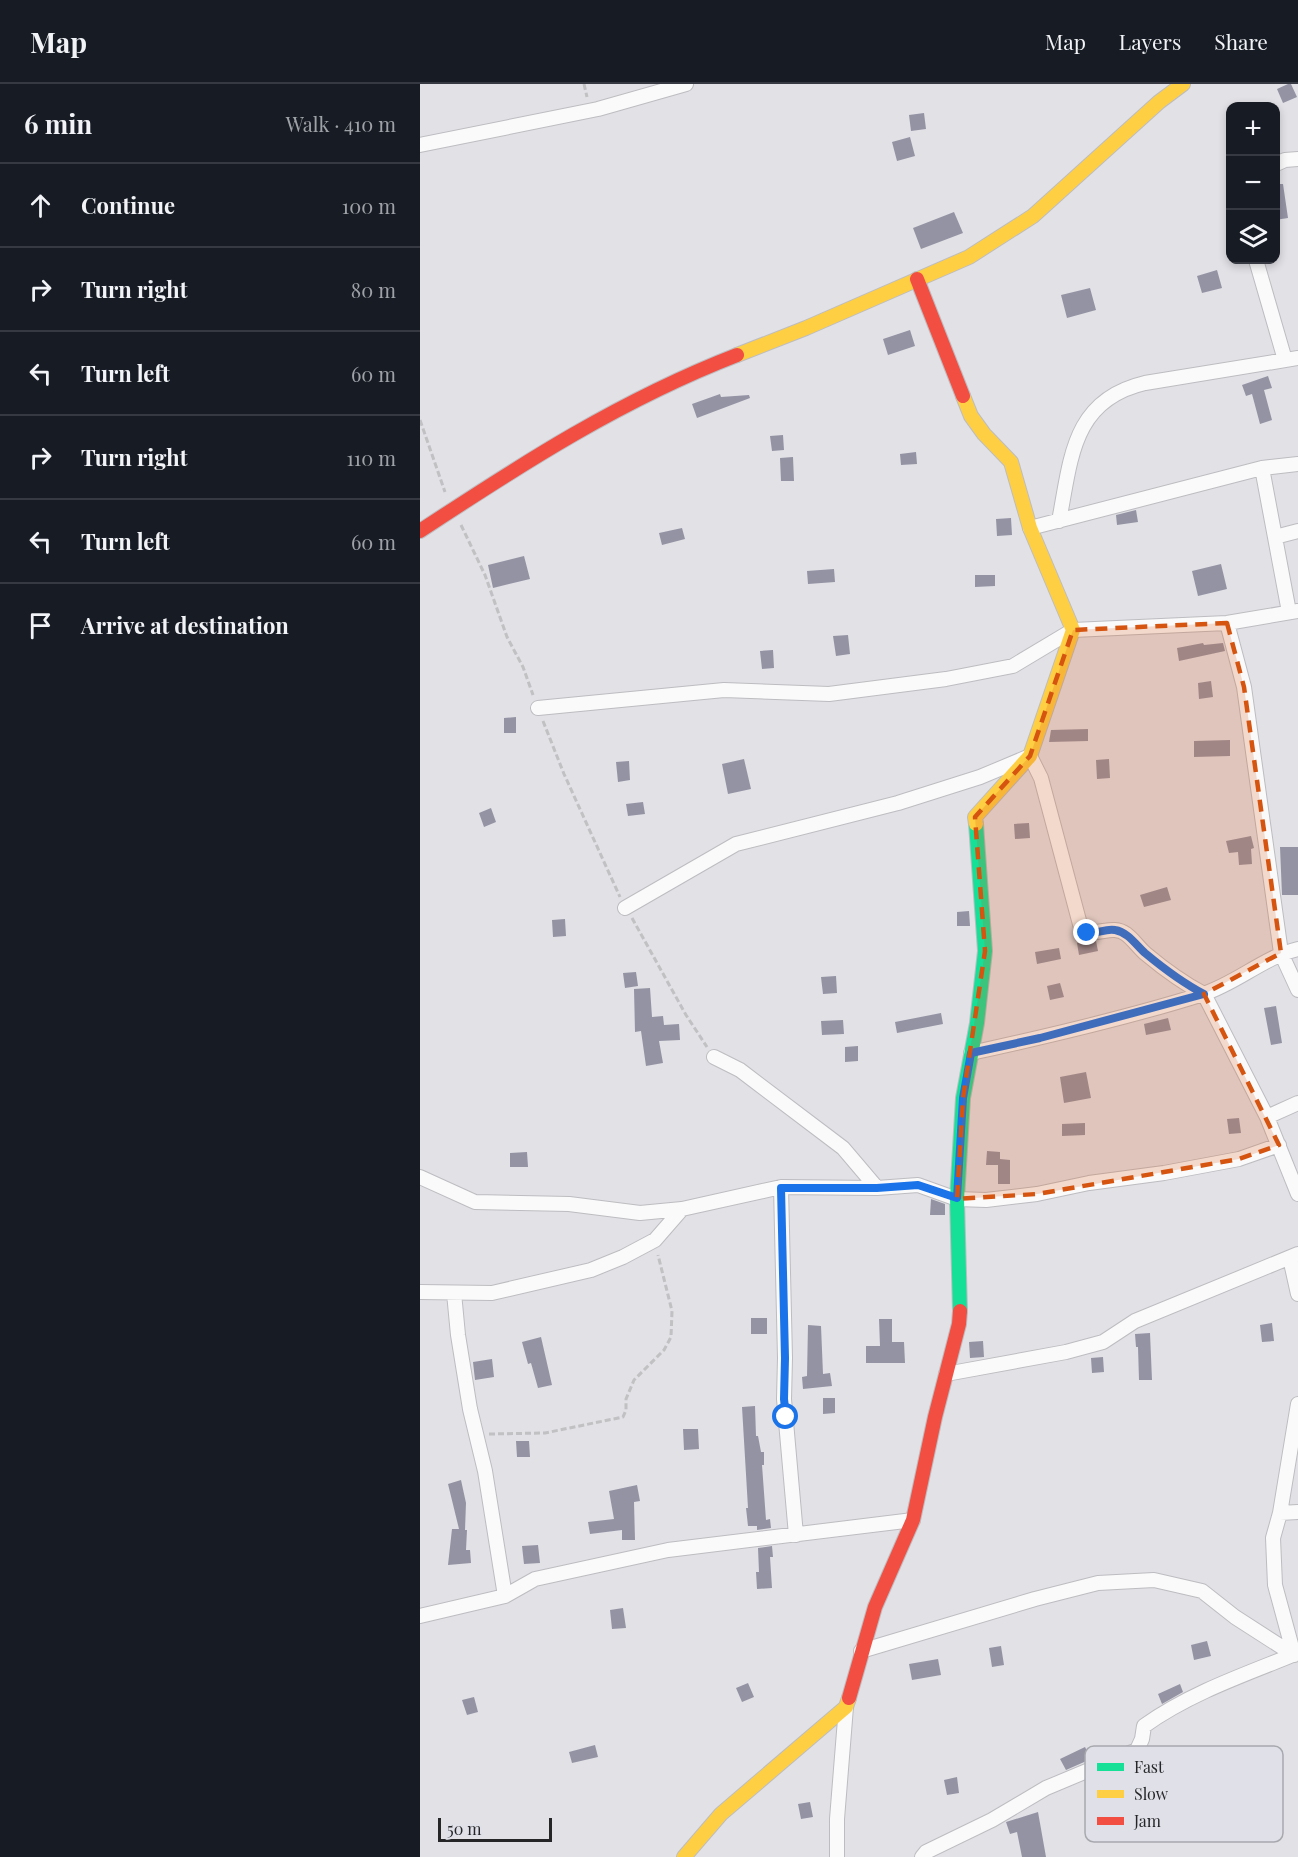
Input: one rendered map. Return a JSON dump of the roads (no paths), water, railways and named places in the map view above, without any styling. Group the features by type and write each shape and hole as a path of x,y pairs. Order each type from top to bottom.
{"main road":[{"path":"420,531 518,466 629,402 712,364 806,328 969,257 1033,216 1159,102 1183,84"},
{"path":"687,1856 721,1814 846,1707 874,1606 913,1520 959,1324 961,1302 957,1252 957,1198 963,1098 977,1023 985,951 975,818 1029,756 1073,630 1030,528 1011,462 984,434 971,416 917,279"}],"street":[{"path":"420,145 598,109 686,84"},
{"path":"1280,162 1298,159"},
{"path":"1059,521 1073,447 1092,413 1111,396 1145,383 1292,359 1257,264"},
{"path":"1030,528 1262,468 1298,464"},
{"path":"538,708 723,690 830,694 946,679 1013,666 1073,630 1227,623 1293,611 1275,537 1262,468"},
{"path":"1275,537 1298,531"},
{"path":"1227,623 1244,687 1281,953 1298,990"},
{"path":"625,908 736,844 898,803 980,777 1029,756 1041,778 1081,928 1087,933 1094,934 1113,929 1124,933 1187,986 1204,994 1267,1116 1298,1194"},
{"path":"971,1053 1040,1038 1204,994 1233,982 1281,953 1298,949"},
{"path":"714,1057 740,1070 843,1148 877,1188"},
{"path":"1267,1116 1298,1103"},
{"path":"420,1177 475,1202 569,1204 640,1213 682,1209 781,1188 877,1188 918,1185 957,1198 986,1200 1037,1194 1239,1159 1279,1145"},
{"path":"781,1188 784,1399 796,1534"},
{"path":"420,1292 492,1293 591,1270 623,1257 655,1240 682,1209"},
{"path":"946,1374 1066,1352 1103,1342 1135,1321 1294,1256 1298,1294"},
{"path":"454,1293 458,1335 475,1434 485,1471 505,1596"},
{"path":"1296,1654 1275,1585 1273,1538 1280,1513 1298,1404"},
{"path":"1280,1513 1298,1512"},
{"path":"420,1616 505,1596 535,1579 668,1550 913,1520"},
{"path":"861,1651 1035,1599 1098,1583 1154,1580 1202,1591 1235,1617 1296,1654"},
{"path":"1138,1746 1144,1726 1164,1711 1296,1654"},
{"path":"837,1857 837,1819 846,1707"},
{"path":"922,1857 926,1852 992,1821 1046,1788 1085,1771"}]}
